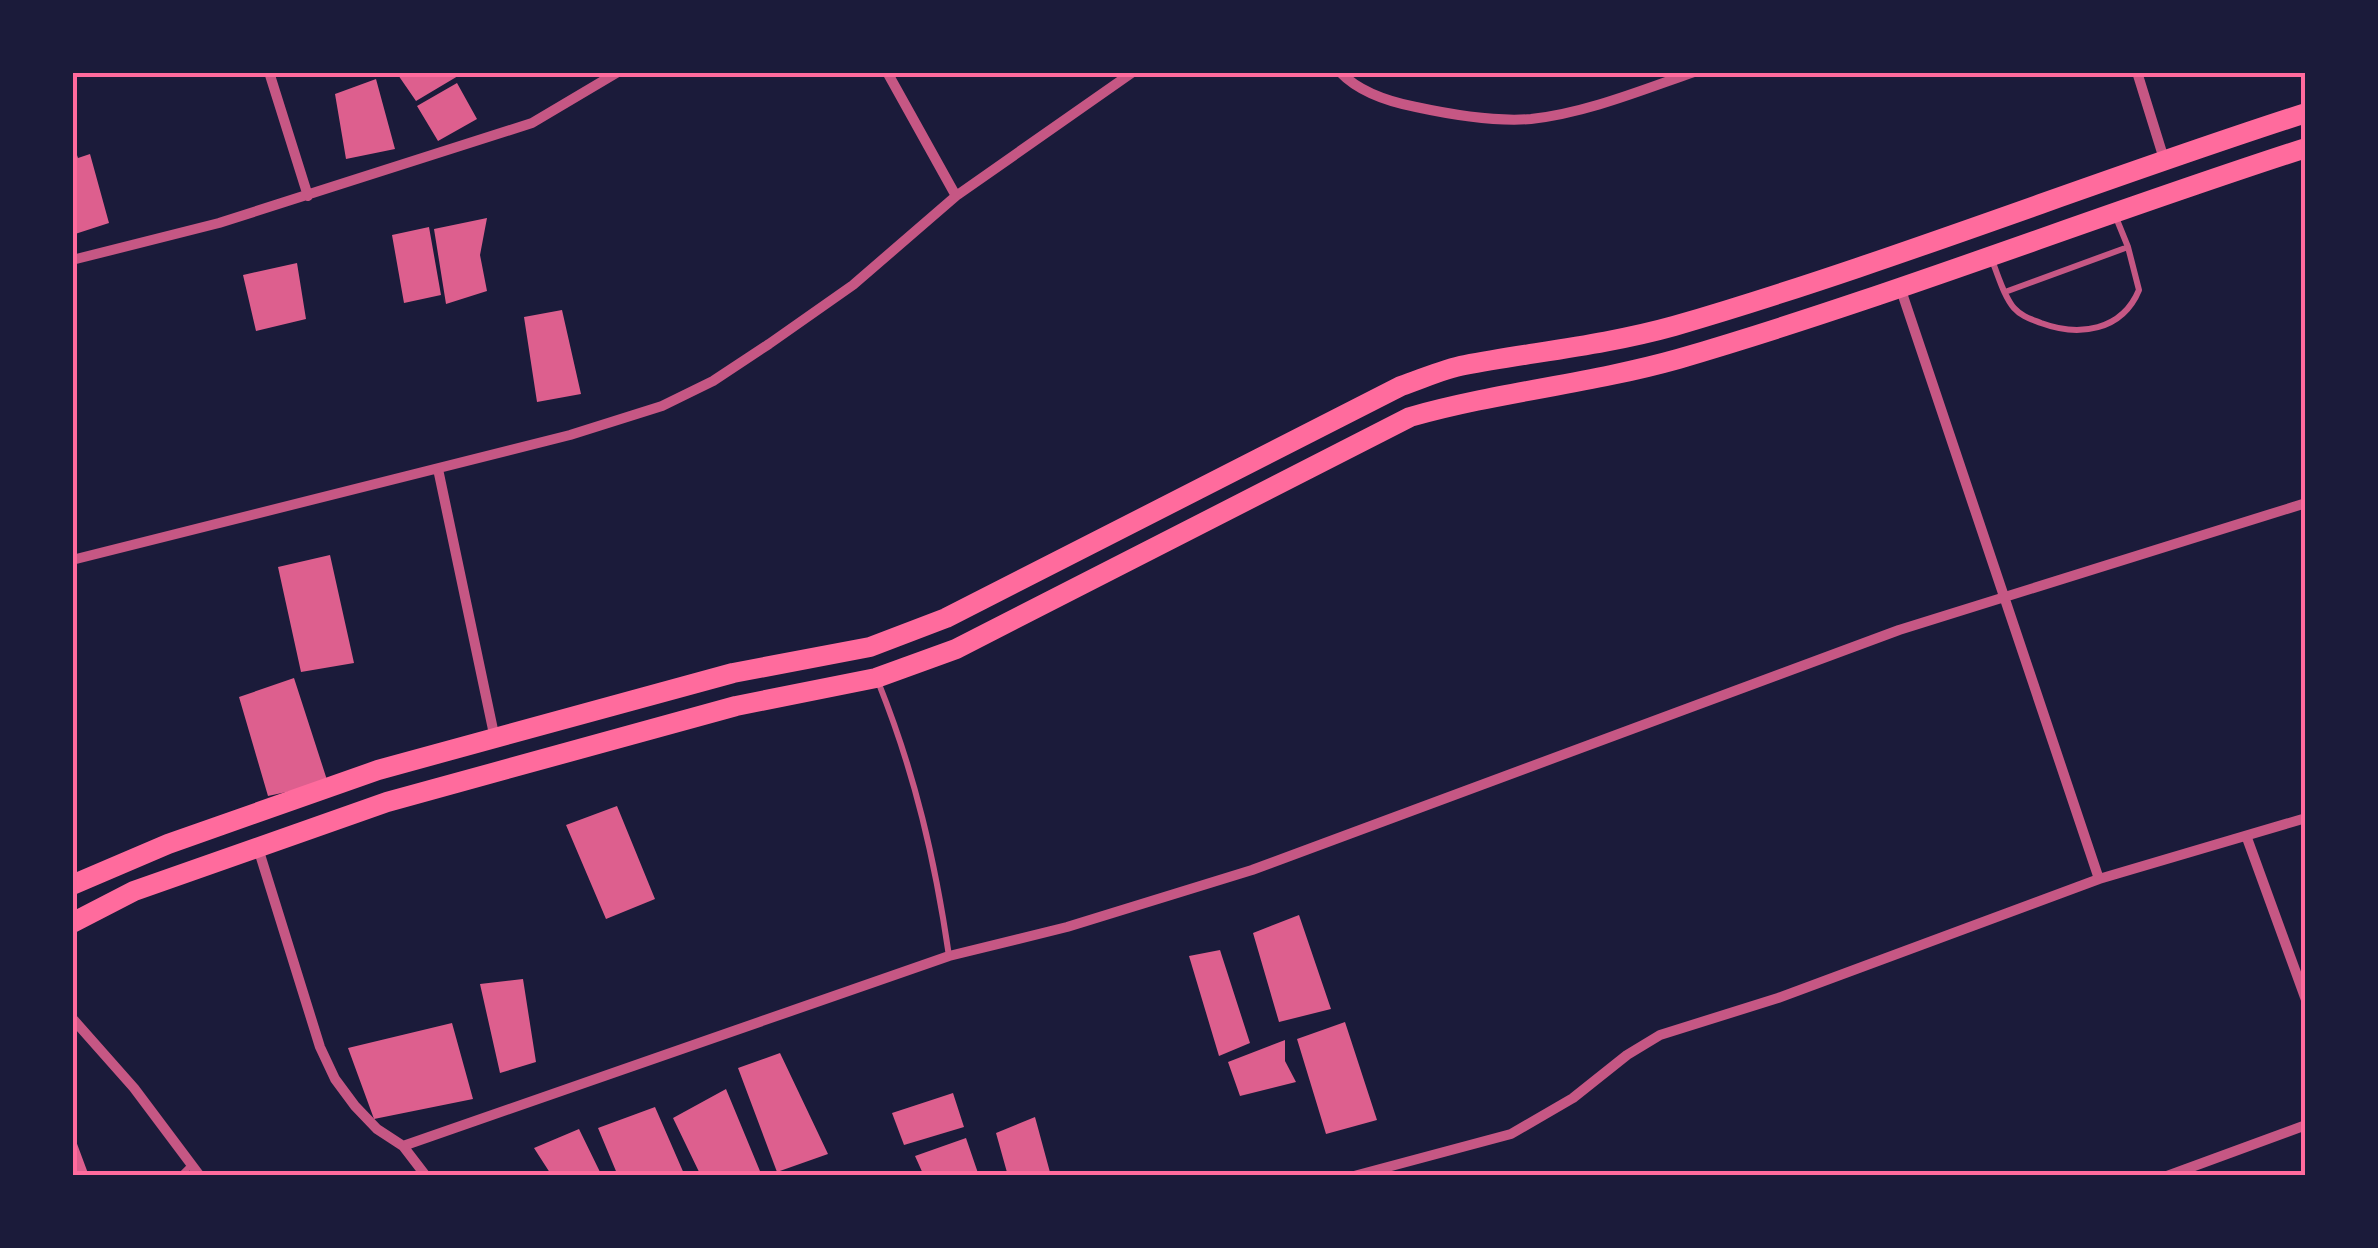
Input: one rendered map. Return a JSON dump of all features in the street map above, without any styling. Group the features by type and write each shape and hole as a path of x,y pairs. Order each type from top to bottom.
{"main road":[{"path":"72,885 125,860 378,770 732,673 870,647 946,618 1400,386 1461,366 1669,327 1984,225 2164,159 2306,113"},
{"path":"76,921 134,891 386,802 736,706 876,678 956,649 1410,418 1470,400 1529,393 1674,360 1991,257 2306,148"}],"street":[{"path":"269,72 308,196"},
{"path":"72,260 308,196 532,124 618,72"},
{"path":"886,72 956,196"},
{"path":"73,556 438,469 662,406 713,381 853,285 956,196 1132,72"},
{"path":"1340,72 1364,89 1398,104 1446,114 1514,119 1583,108 1694,72"},
{"path":"2137,72 2164,159"},
{"path":"1900,286 2099,879"},
{"path":"438,469 495,739"},
{"path":"403,1146 949,956 1067,927 1252,870 1899,630 2306,502"},
{"path":"1354,1176 1510,1134 1574,1098 1627,1055 1660,1035 1778,998 2099,879 2306,818"},
{"path":"2246,838 2306,1000"},
{"path":"258,848 320,1047 335,1079 377,1129 403,1146 426,1176"},
{"path":"72,1018 134,1088 200,1176"},
{"path":"2167,1176 2306,1125"}],"lane":[{"path":"1991,257 2012,306 2023,316 2061,330 2085,332 2126,314 2139,290 2128,247 2113,212"},
{"path":"2005,292 2128,247"},
{"path":"876,678 898,731 936,867 949,956"},
{"path":"180,1176 191,1165"}],"building":[{"path":"396,72 456,72 458,76 416,101"},
{"path":"376,79 395,149 346,159 335,94"},
{"path":"457,83 477,119 438,141 417,106"},
{"path":"72,141 78,158 90,154 109,223 72,235"},
{"path":"487,218 480,255 487,291 446,304 434,229"},
{"path":"429,227 441,295 404,303 392,235"},
{"path":"297,263 306,319 256,331 243,275"},
{"path":"562,310 581,394 537,402 524,317"},
{"path":"330,555 354,663 301,672 278,567"},
{"path":"294,678 328,783 268,796 239,697"},
{"path":"617,806 655,899 606,919 566,825"},
{"path":"1299,915 1331,1009 1279,1022 1253,933"},
{"path":"1220,950 1250,1043 1219,1056 1189,956"},
{"path":"523,979 536,1062 500,1073 480,984"},
{"path":"1345,1022 1377,1120 1326,1134 1297,1039"},
{"path":"452,1023 473,1099 374,1119 348,1048"},
{"path":"1285,1040 1285,1061 1296,1082 1240,1096 1228,1062"},
{"path":"780,1053 828,1154 777,1172 738,1068"},
{"path":"726,1089 762,1176 701,1176 673,1118"},
{"path":"953,1093 964,1127 904,1145 892,1113"},
{"path":"655,1107 685,1176 618,1176 598,1128"},
{"path":"1035,1117 1051,1176 1008,1176 996,1133"},
{"path":"579,1129 600,1172 594,1176 552,1176 534,1148"},
{"path":"73,1133 89,1176 72,1176"},
{"path":"966,1138 979,1176 924,1176 915,1156"}]}
